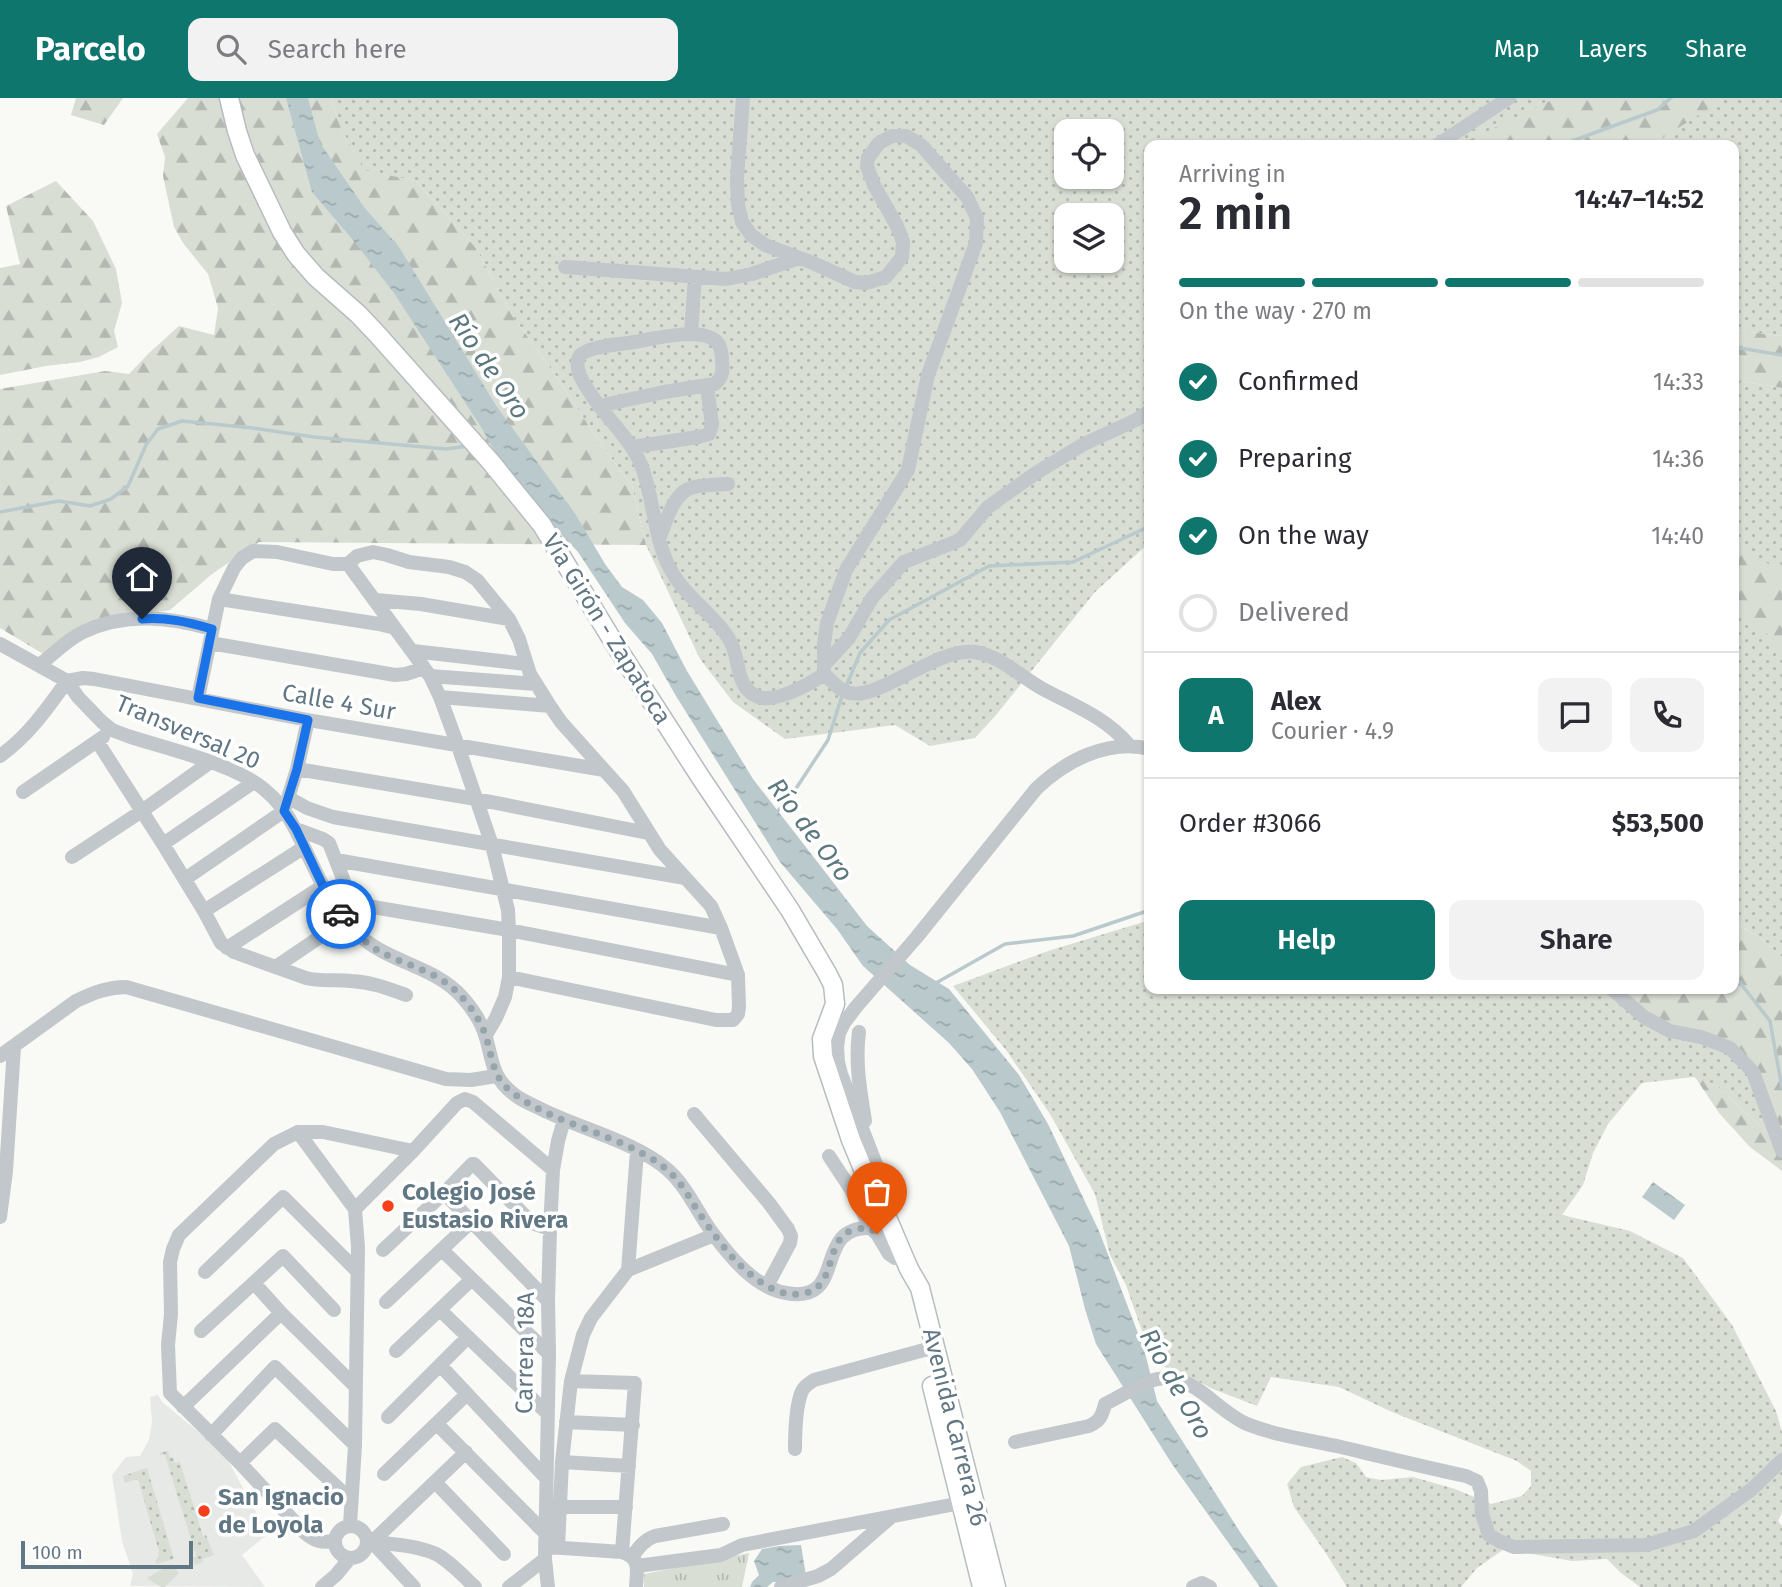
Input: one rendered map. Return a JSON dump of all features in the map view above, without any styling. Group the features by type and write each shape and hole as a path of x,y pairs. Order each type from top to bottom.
{"main road":[{"name":"Vía Girón - Zapatoca","path":"229,98 246,155 282,232 296,254 316,277 358,314 490,461 542,525 616,646 790,910 833,985 835,1004 822,1039 823,1056 851,1140 871,1188 883,1208"},
{"name":"Avenida Carrera 26","path":"883,1208 906,1264 920,1288 996,1587"},
{"name":"Avenida Carrera 26","path":"906,1264 909,1289 982,1587"}],"street":[{"path":"743,98 737,178 738,205 742,222 751,235 765,245 855,282 866,284 886,276 902,257 903,242 867,166 872,151 879,143 892,136 906,136 921,145 967,197 976,218 976,243 928,375 908,470 846,570 827,623 825,669 845,691 878,688 929,663 976,652 995,659 1039,687 1093,714 1117,731 1129,745"},
{"path":"1445,140 1509,98"},
{"path":"565,267 726,279 752,274 799,258"},
{"path":"691,333 695,277"},
{"path":"599,406 715,384 721,379 723,372 722,351 717,341 691,333 586,351 580,354 578,370 599,406 632,447 643,468 659,539 674,576 724,632 732,645 741,682 757,697 774,698 811,684 849,638 872,598 904,562 960,540 988,508 1036,473 1084,444 1144,414"},
{"path":"632,447 709,433 712,425 707,386"},
{"path":"659,539 678,498 687,489 728,484"},
{"path":"198,698 219,599 242,558 253,551 265,551 348,564 413,651 440,697 492,845 508,910 509,977 505,997 486,1035"},
{"path":"348,564 357,556 373,552 409,562 449,567 465,572 477,580 509,619 536,684 561,722 623,791 666,857 711,906 738,975 738,1014 733,1020 724,1021 509,977"},
{"path":"219,599 395,628"},
{"path":"376,600 421,604 509,619"},
{"path":"40,666 63,645 103,624 156,618 183,621 211,636 395,675 427,672 536,684"},
{"path":"0,644 67,681 21,739 0,756"},
{"path":"413,651 526,664"},
{"name":"Calle 4 Sur","path":"67,681 94,679 308,720 604,770"},
{"name":"Transversal 20","path":"67,681 90,711 112,730 230,770 287,804 303,848 345,920 374,947 432,974 455,989 486,1035 496,1076"},
{"path":"440,697 550,706"},
{"path":"185,879 287,804 308,720"},
{"path":"23,792 112,730"},
{"path":"97,741 185,879 216,935 227,948 316,981 349,980 377,984 406,995"},
{"path":"883,1208 882,1185 841,1074 837,1047 839,1033 856,1007 916,938 1036,789 1051,775 1078,758 1129,745 1144,748"},
{"path":"72,857 209,763"},
{"path":"297,769 476,799 648,833"},
{"path":"163,844 254,782"},
{"path":"287,804 333,817 685,878"},
{"path":"333,817 329,843 355,904 509,930 738,975"},
{"path":"296,829 329,843"},
{"path":"204,911 303,848"},
{"path":"336,860 721,928"},
{"path":"227,948 323,886"},
{"path":"277,966 345,920"},
{"path":"0,1056 56,1014 89,994 104,989 126,987 446,1079 471,1080 496,1076 517,1097 655,1160 674,1176 713,1235 736,1261 767,1286 788,1294 812,1292 824,1280 841,1237 853,1230 871,1228"},
{"path":"1618,994 1644,1017 1670,1031 1701,1037 1730,1048 1753,1072 1782,1152"},
{"path":"859,1032 858,1083 869,1147"},
{"path":"0,1217 6,1171 14,1048"},
{"path":"355,1209 457,1103 465,1099 473,1102 553,1170"},
{"path":"694,1114 769,1203 791,1236 790,1243 767,1286"},
{"name":"Carrera 18A","path":"548,1587 546,1478 550,1229 553,1170 564,1120"},
{"path":"334,1541 316,1541 305,1533 170,1393 170,1262 179,1236 274,1144 298,1132 323,1132 412,1151"},
{"path":"298,1132 355,1209 358,1247 355,1445 350,1525"},
{"path":"628,1270 637,1151"},
{"path":"829,1156 889,1254 906,1264"},
{"path":"383,1250 473,1164 531,1223 550,1229"},
{"path":"444,1193 548,1301"},
{"path":"205,1272 283,1197 357,1271"},
{"path":"386,1302 472,1221"},
{"path":"509,1587 548,1546 559,1507 570,1381 583,1335 591,1318 628,1270 713,1235"},
{"path":"442,1250 549,1354"},
{"path":"201,1331 284,1256 334,1310"},
{"path":"396,1351 472,1279"},
{"path":"254,1283 355,1386"},
{"path":"440,1310 548,1414"},
{"path":"183,1407 281,1313"},
{"path":"388,1417 468,1337"},
{"path":"796,1449 797,1415 802,1390 807,1384 924,1350"},
{"path":"440,1366 546,1478"},
{"path":"211,1435 275,1367 355,1445"},
{"path":"1015,1442 1089,1426 1098,1422 1105,1404 1157,1379 1173,1379 1189,1383 1245,1423 1274,1433 1466,1476 1478,1481 1482,1514 1489,1535 1514,1547 1647,1545 1694,1531 1752,1489 1782,1460"},
{"path":"570,1381 635,1383 626,1507 636,1587"},
{"path":"384,1474 467,1394"},
{"path":"566,1422 633,1425"},
{"path":"437,1424 466,1452 548,1546 631,1558 721,1555 741,1545 961,1503"},
{"path":"240,1464 275,1429 351,1500"},
{"path":"414,1587 370,1542 357,1526 341,1528 335,1536 337,1551 350,1558 360,1555 370,1542 466,1452"},
{"path":"562,1462 629,1466"},
{"path":"435,1482 505,1555"},
{"path":"559,1507 626,1507"},
{"path":"781,1587 818,1576 831,1569 891,1518"},
{"path":"631,1558 647,1539 655,1536 723,1524"},
{"path":"370,1542 435,1554 448,1562 475,1587"},
{"path":"322,1587 350,1558"}],"shaded area":[{"path":"158,1395 162,1402 224,1453 268,1534 242,1555 265,1587 130,1586 133,1574 122,1541 112,1475 126,1457 140,1456 149,1440 152,1422 150,1397"}],"green space":[{"path":"76,98 123,98 104,125 71,115"},
{"path":"188,98 331,98 340,126 364,170 416,181 476,248 511,314 632,486 646,545 259,542 212,574 170,610 88,626 45,655 0,628 0,389 105,371 129,374 179,326 214,335 218,308 208,274 174,227 163,176 165,157 157,134"},
{"path":"331,98 1782,98 1782,336 1739,331 1739,140 1144,140 1144,547 1095,592 975,738 930,746 895,725 785,739 733,702 700,659 646,545 632,486 511,314 476,248 416,181 364,171 340,126"},
{"path":"1556,98 1726,98 1659,140 1469,140"},
{"path":"56,181 93,221 116,269 122,303 114,331 118,347 99,357 80,362 0,375 0,268 20,264 6,206"},
{"path":"1739,331 1782,336 1782,388 1739,381"},
{"path":"1739,381 1782,388 1782,957 1763,940 1739,925"},
{"path":"1739,548 1782,571 1782,657 1769,636 1739,610"},
{"path":"1144,922 1144,994 1611,994 1618,1000 1729,1049 1750,1073 1773,1138 1717,1086 1694,1077 1642,1083 1608,1124 1593,1153 1583,1185 1562,1215 1630,1231 1683,1258 1732,1325 1776,1411 1782,1432 1782,1512 1778,1521 1782,1526 1782,1587 1640,1587 1607,1559 1572,1561 1504,1549 1477,1568 1461,1587 1347,1587 1294,1507 1287,1484 1301,1467 1342,1457 1356,1463 1366,1477 1381,1480 1413,1477 1455,1489 1491,1504 1522,1496 1531,1486 1531,1471 1517,1461 1392,1412 1339,1387 1271,1377 1257,1406 1153,1363 1126,1285 1110,1255 1095,1194 1050,1114 1006,1050 953,986 1048,951"},
{"path":"1739,925 1763,940 1782,957 1782,1171 1750,1147 1719,1113 1695,1077 1717,1086 1772,1137 1750,1073 1729,1049 1702,1040 1618,1000 1611,994 1739,994"},
{"path":"168,1451 175,1463 180,1462 203,1536 206,1535 214,1555 195,1565 193,1558 196,1556 165,1455 159,1453"},
{"path":"147,1468 174,1559 156,1564 159,1552 138,1479 125,1483 123,1476"},
{"path":"749,1553 742,1587 644,1587 644,1574"},
{"path":"171,1564 179,1573 165,1587 147,1578"}],"water":[{"path":"286,98 308,98 320,143 364,207 399,247 497,407 576,515 605,564 622,587 643,600 662,623 687,671 753,779 867,926 910,965 949,989 1019,1075 1048,1124 1099,1231 1144,1349 1157,1401 1278,1587 1260,1587 1172,1464 1096,1344 1069,1246 1000,1112 972,1069 949,1043 863,966 837,929 780,862 652,654 625,623 578,552 510,478 481,427 394,293 312,192"},
{"path":"1653,1182 1685,1205 1674,1220 1642,1197"},
{"path":"801,1545 806,1576 793,1582 773,1582 767,1587 750,1587 759,1575 754,1561 762,1549"}],"waterway":[{"path":"1575,140 1657,110 1671,98"},
{"path":"1739,348 1782,355"},
{"path":"0,512 59,501 90,506 111,499 128,486 146,445 158,429 182,421 446,449 468,446"},
{"path":"845,689 860,653 889,620 989,566 1073,562 1144,529"},
{"name":"Río de Oro","path":"776,813 795,790 828,740 842,696"},
{"path":"936,983 1005,944 1073,936 1144,912"},
{"path":"1739,981 1770,1021 1782,1088"}],"way so far":[{"path":"341,914 358,934 374,947 442,979 464,998 486,1035 496,1076 517,1097 564,1120 624,1144 665,1167 681,1185 713,1235 736,1261 767,1286 788,1294 812,1292 824,1280 841,1237 853,1230 866,1228 871,1228 877,1234"}],"place":[{"name":"Colegio José Eustasio Rivera","path":"388,1206"},
{"name":"San Ignacio de Loyola","path":"204,1511"}],"route":[{"path":"142,619 183,621 212,629 198,698 308,720 284,811 296,829 323,886 341,914"}]}
